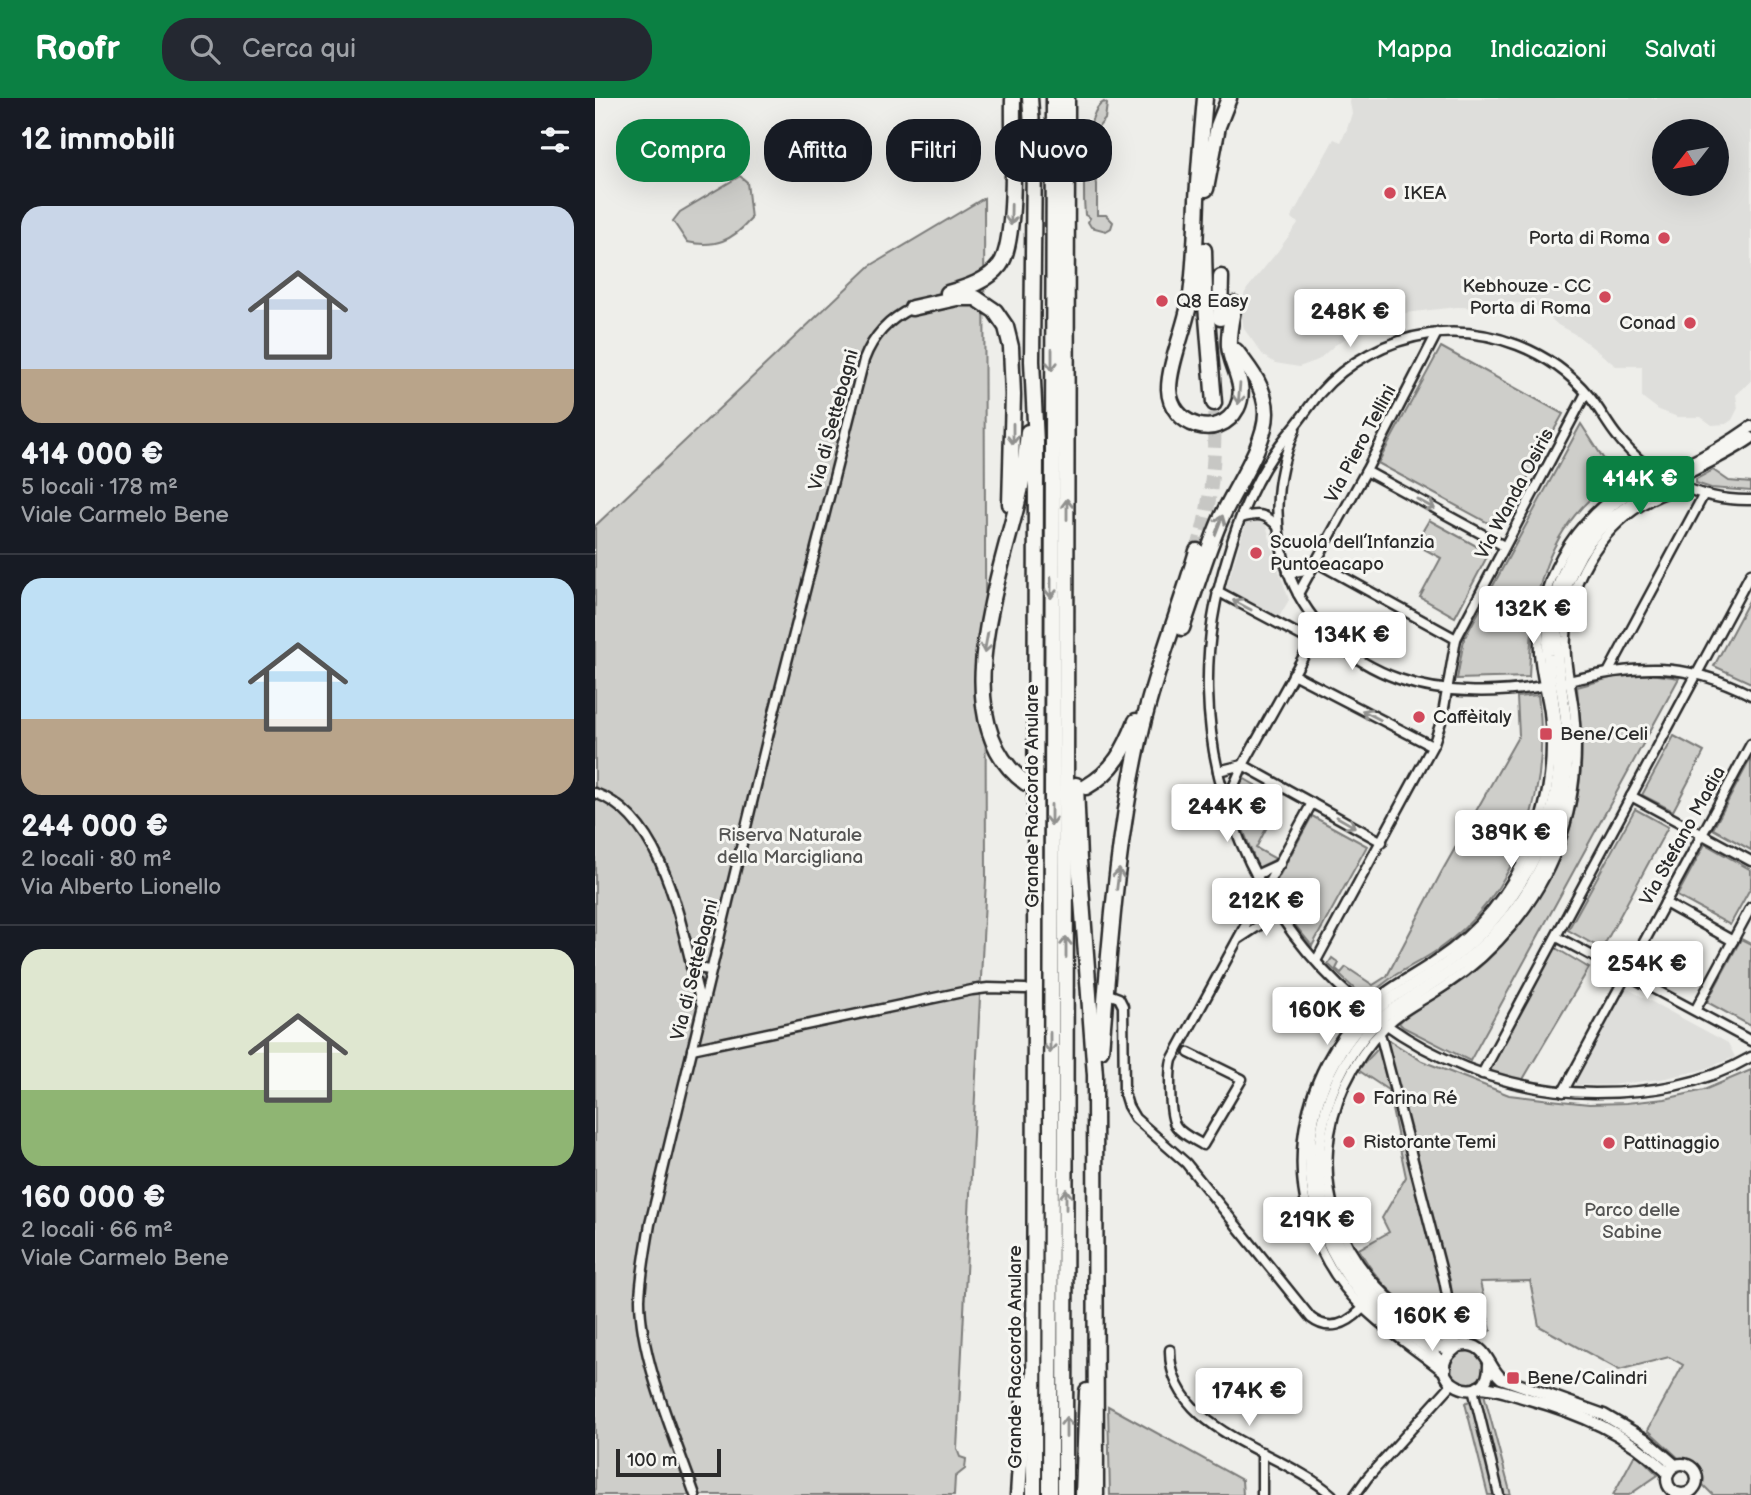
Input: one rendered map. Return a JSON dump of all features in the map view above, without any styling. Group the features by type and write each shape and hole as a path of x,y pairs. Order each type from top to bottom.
{"highway":[{"path":"912,308 928,298 959,290 984,278 993,272 1004,258 1010,243 1011,226 1013,98"},
{"path":"1030,98 1032,119"},
{"path":"1036,119 1037,98"},
{"name":"Grande Raccordo Anulare","path":"1054,98 1068,285 1065,1495"},
{"name":"Grande Raccordo Anulare","path":"1050,1495 1052,292 1061,212 1067,98"},
{"path":"1205,98 1204,276 1214,402"},
{"path":"1205,98 1192,289 1169,384 1174,408 1191,424 1216,424 1230,416 1237,407 1240,382 1229,341 1234,303"},
{"path":"1205,191 1218,126 1229,98"},
{"name":"Grande Raccordo Anulare","path":"1034,182 1034,1495"},
{"path":"1220,318 1221,277"},
{"path":"912,308 957,298 976,298 995,311 1008,332 1013,395 1012,484 999,576"},
{"path":"1122,848 1157,702 1219,524 1263,429 1266,410 1262,393 1236,351"},
{"path":"1026,783 1000,755 983,705 984,655 999,576 1025,467 1032,361"},
{"path":"1096,1117 1108,950 1131,779 1141,730 1197,551"},
{"path":"1067,602 1075,666 1075,778 1093,1033 1096,1117 1096,1495"},
{"path":"1086,787 1104,775 1122,753 1170,632"},
{"path":"1018,1495 1036,1175"},
{"path":"1083,1495 1095,1282"}],"street":[{"name":"Via di Settebagni","path":"695,1495 650,1365 642,1329 640,1299 650,1224 770,728 864,360 870,345 884,326 912,308"},
{"path":"1751,500 1704,495 1662,476 1619,438 1586,393 1563,370 1512,343 1475,334 1437,333 1387,345 1361,359 1328,385 1271,457 1241,518 1217,591 1211,629 1208,687 1210,722 1218,771 1256,875 1278,913 1316,961 1375,1018 1427,1051 1482,1074 1520,1085 1563,1092 1616,1093 1664,1088 1698,1080 1751,1057"},
{"name":"Via Piero Tellini","path":"1298,594 1366,471 1437,333"},
{"name":"Via Wanda Osiris","path":"1316,961 1432,747 1441,724 1456,639 1586,393"},
{"path":"1299,421 1285,455 1279,481 1276,506 1279,543 1298,594 1320,626 1354,656 1397,678 1447,688 1495,690 1557,683 1609,671 1644,668 1697,673 1751,695"},
{"path":"1375,1018 1461,975 1501,939 1537,890 1560,843 1571,801 1565,779 1567,729 1557,683 1539,648 1576,565 1614,495 1707,454 1751,427"},
{"path":"1672,1469 1654,1445 1617,1421 1581,1405 1501,1378 1482,1351 1476,1347 1470,1345 1447,1350 1440,1348 1399,1318 1362,1282 1339,1246 1323,1204 1318,1172 1320,1139 1323,1101 1353,1066 1375,1018 1379,997 1447,953 1481,923 1513,878 1532,841 1543,808 1550,772 1550,726 1557,683 1556,608 1561,556 1636,500 1662,476 1711,463 1751,438"},
{"path":"1366,471 1504,546"},
{"path":"1594,530 1682,487"},
{"path":"1609,671 1704,495"},
{"path":"1241,518 1261,514 1277,527"},
{"path":"1288,573 1314,566 1456,639"},
{"path":"1482,1074 1751,573"},
{"path":"1217,591 1311,641"},
{"path":"1227,801 1243,765 1320,626"},
{"path":"1354,656 1370,627"},
{"path":"1293,674 1432,747"},
{"name":"Via Stefano Madia","path":"1563,1092 1751,744"},
{"path":"1218,771 1243,765 1382,842"},
{"path":"1550,772 1565,779"},
{"path":"1565,779 1532,865 1494,920 1462,957 1375,1018 1339,1056 1311,1138 1310,1171 1317,1215 1327,1243 1346,1275 1369,1303 1432,1353 1452,1384 1462,1389 1496,1388 1598,1422 1672,1469"},
{"path":"595,793 625,811 655,852 681,921 702,1005"},
{"path":"1631,796 1751,861"},
{"path":"1189,1053 1242,1079 1203,1145 1179,1130 1174,1123 1171,1065 1312,803"},
{"path":"1256,875 1280,864"},
{"path":"1665,904 1733,941"},
{"path":"1696,1009 1751,907"},
{"path":"1238,938 1278,913"},
{"path":"1557,937 1696,1009 1751,1041"},
{"path":"1447,953 1462,957"},
{"path":"1461,975 1462,957"},
{"path":"691,967 711,970"},
{"path":"692,1049 972,990 1025,989"},
{"path":"1111,995 1121,1000 1123,1006 1124,1093 1135,1118 1186,1163 1311,1318 1322,1324 1337,1326 1348,1322 1361,1310"},
{"path":"1381,1037 1444,1280 1457,1348"},
{"path":"1445,1371 1448,1356 1457,1348"},
{"path":"1170,1350 1173,1376 1188,1404 1211,1423 1314,1481 1332,1495"},
{"path":"1475,1388 1487,1376 1489,1363"},
{"path":"1355,1495 1452,1384"},
{"path":"1475,1388 1499,1495"},
{"path":"1262,1452 1262,1495"},
{"path":"1692,1491 1697,1478 1694,1469 1685,1464 1672,1469 1667,1483 1672,1491 1681,1494 1692,1491 1703,1495"}],"shaded area":[{"path":"1349,98 1751,98 1751,381 1736,395 1738,408 1732,420 1726,424 1712,425 1701,417 1678,417 1659,410 1642,397 1642,366 1616,366 1578,336 1558,325 1537,306 1521,303 1396,314 1365,326 1335,345 1318,360 1299,367 1275,363 1263,355 1244,329 1241,301 1247,289 1298,223 1291,218 1334,139 1341,142 1352,113"},
{"name":"Scuola dell’Infanzia Puntoeacapo","path":"1259,519 1266,525 1289,600 1279,617 1226,589 1246,523"},
{"path":"1626,988 1728,1043 1735,1057 1702,1070 1661,1079 1612,1085 1576,1085 1575,1081"}],"green space":[{"path":"1104,102 1107,104 1105,119 1092,119"},
{"path":"730,182 747,182 751,219 730,238 706,244 687,242 673,221 680,212"},
{"path":"1085,182 1096,182 1097,215 1106,215 1113,222 1111,228 1106,231 1091,227 1088,222 1090,218 1085,215"},
{"name":"Riserva Naturale della Marcigliana","path":"984,198 986,880 957,1449 960,1457 966,1459 965,1469 955,1477 954,1495 595,1495 595,526 870,266"},
{"path":"1441,347 1563,414 1499,529 1378,463"},
{"path":"1581,424 1616,478 1591,498 1572,519 1557,541 1546,565 1534,618 1529,677 1457,679 1464,639"},
{"path":"1713,470 1729,481 1751,483 1751,491 1711,488 1696,483 1696,479"},
{"path":"1429,520 1489,553 1455,617 1420,597 1441,558 1415,544"},
{"path":"1751,597 1751,683 1714,666"},
{"path":"1651,674 1679,678 1470,1061 1403,1027 1399,1023 1403,1019 1462,981 1493,955 1531,909 1547,883 1570,827 1577,798 1581,747 1577,687 1614,677"},
{"path":"1538,695 1540,767 1534,803 1523,838 1508,870 1489,900 1465,928 1436,951 1364,998 1328,964 1332,958 1339,963 1336,969 1341,973 1346,967 1373,985 1387,976 1441,873 1519,735 1517,697"},
{"path":"1674,736 1704,752 1673,811 1642,795"},
{"path":"1751,758 1751,850 1713,829"},
{"path":"1243,778 1281,800 1256,848 1276,859 1258,868 1232,801"},
{"path":"1635,809 1668,827 1602,949 1568,930"},
{"path":"1312,816 1367,846 1312,946 1290,919 1272,889"},
{"path":"1705,844 1751,870 1751,887 1730,925 1677,896"},
{"path":"1741,939 1751,944 1751,1026 1707,1002"},
{"path":"1554,947 1589,968 1522,1081 1512,1080 1489,1070 1489,1066"},
{"name":"Parco delle Sabine","path":"1387,1039 1422,1061 1509,1095 1589,1104 1665,1099 1704,1090 1751,1070 1751,1495 1713,1495 1698,1480 1694,1469 1648,1430 1683,1365 1669,1357 1619,1370 1539,1326 1530,1281 1480,1282 1491,1330 1481,1337 1467,1334 1449,1337 1411,1309 1376,1275 1359,1249 1389,1232 1382,1218 1406,1177 1388,1090 1358,1070"},
{"path":"1467,1350 1479,1355 1484,1367 1479,1379 1467,1384 1455,1379 1450,1367 1455,1355"},
{"path":"1484,1394 1511,1495 1488,1495 1465,1403"},
{"path":"1108,1406 1242,1480 1243,1495 1110,1495"},
{"path":"1638,1455 1658,1475 1629,1495 1613,1495 1634,1456"}],"tunnel":[{"path":"1197,551 1212,477 1214,403"},
{"path":"1032,990 1109,995"}],"place":[{"name":"IKEA","path":"1390,193"},
{"name":"Porta di Roma","path":"1664,238"},
{"name":"Kebhouze - CC Porta di Roma","path":"1605,297"},
{"name":"Q8 Easy","path":"1162,301"},
{"name":"Conad","path":"1690,323"},
{"name":"Scuola dell’Infanzia Puntoeacapo","path":"1256,553"},
{"name":"Caffèitaly","path":"1419,717"},
{"name":"Bene/Celi","path":"1546,734"},
{"name":"Farina Ré","path":"1359,1098"},
{"name":"Ristorante Temi","path":"1349,1142"},
{"name":"Pattinaggio","path":"1609,1143"},
{"name":"Bene/Calindri","path":"1513,1378"}]}
